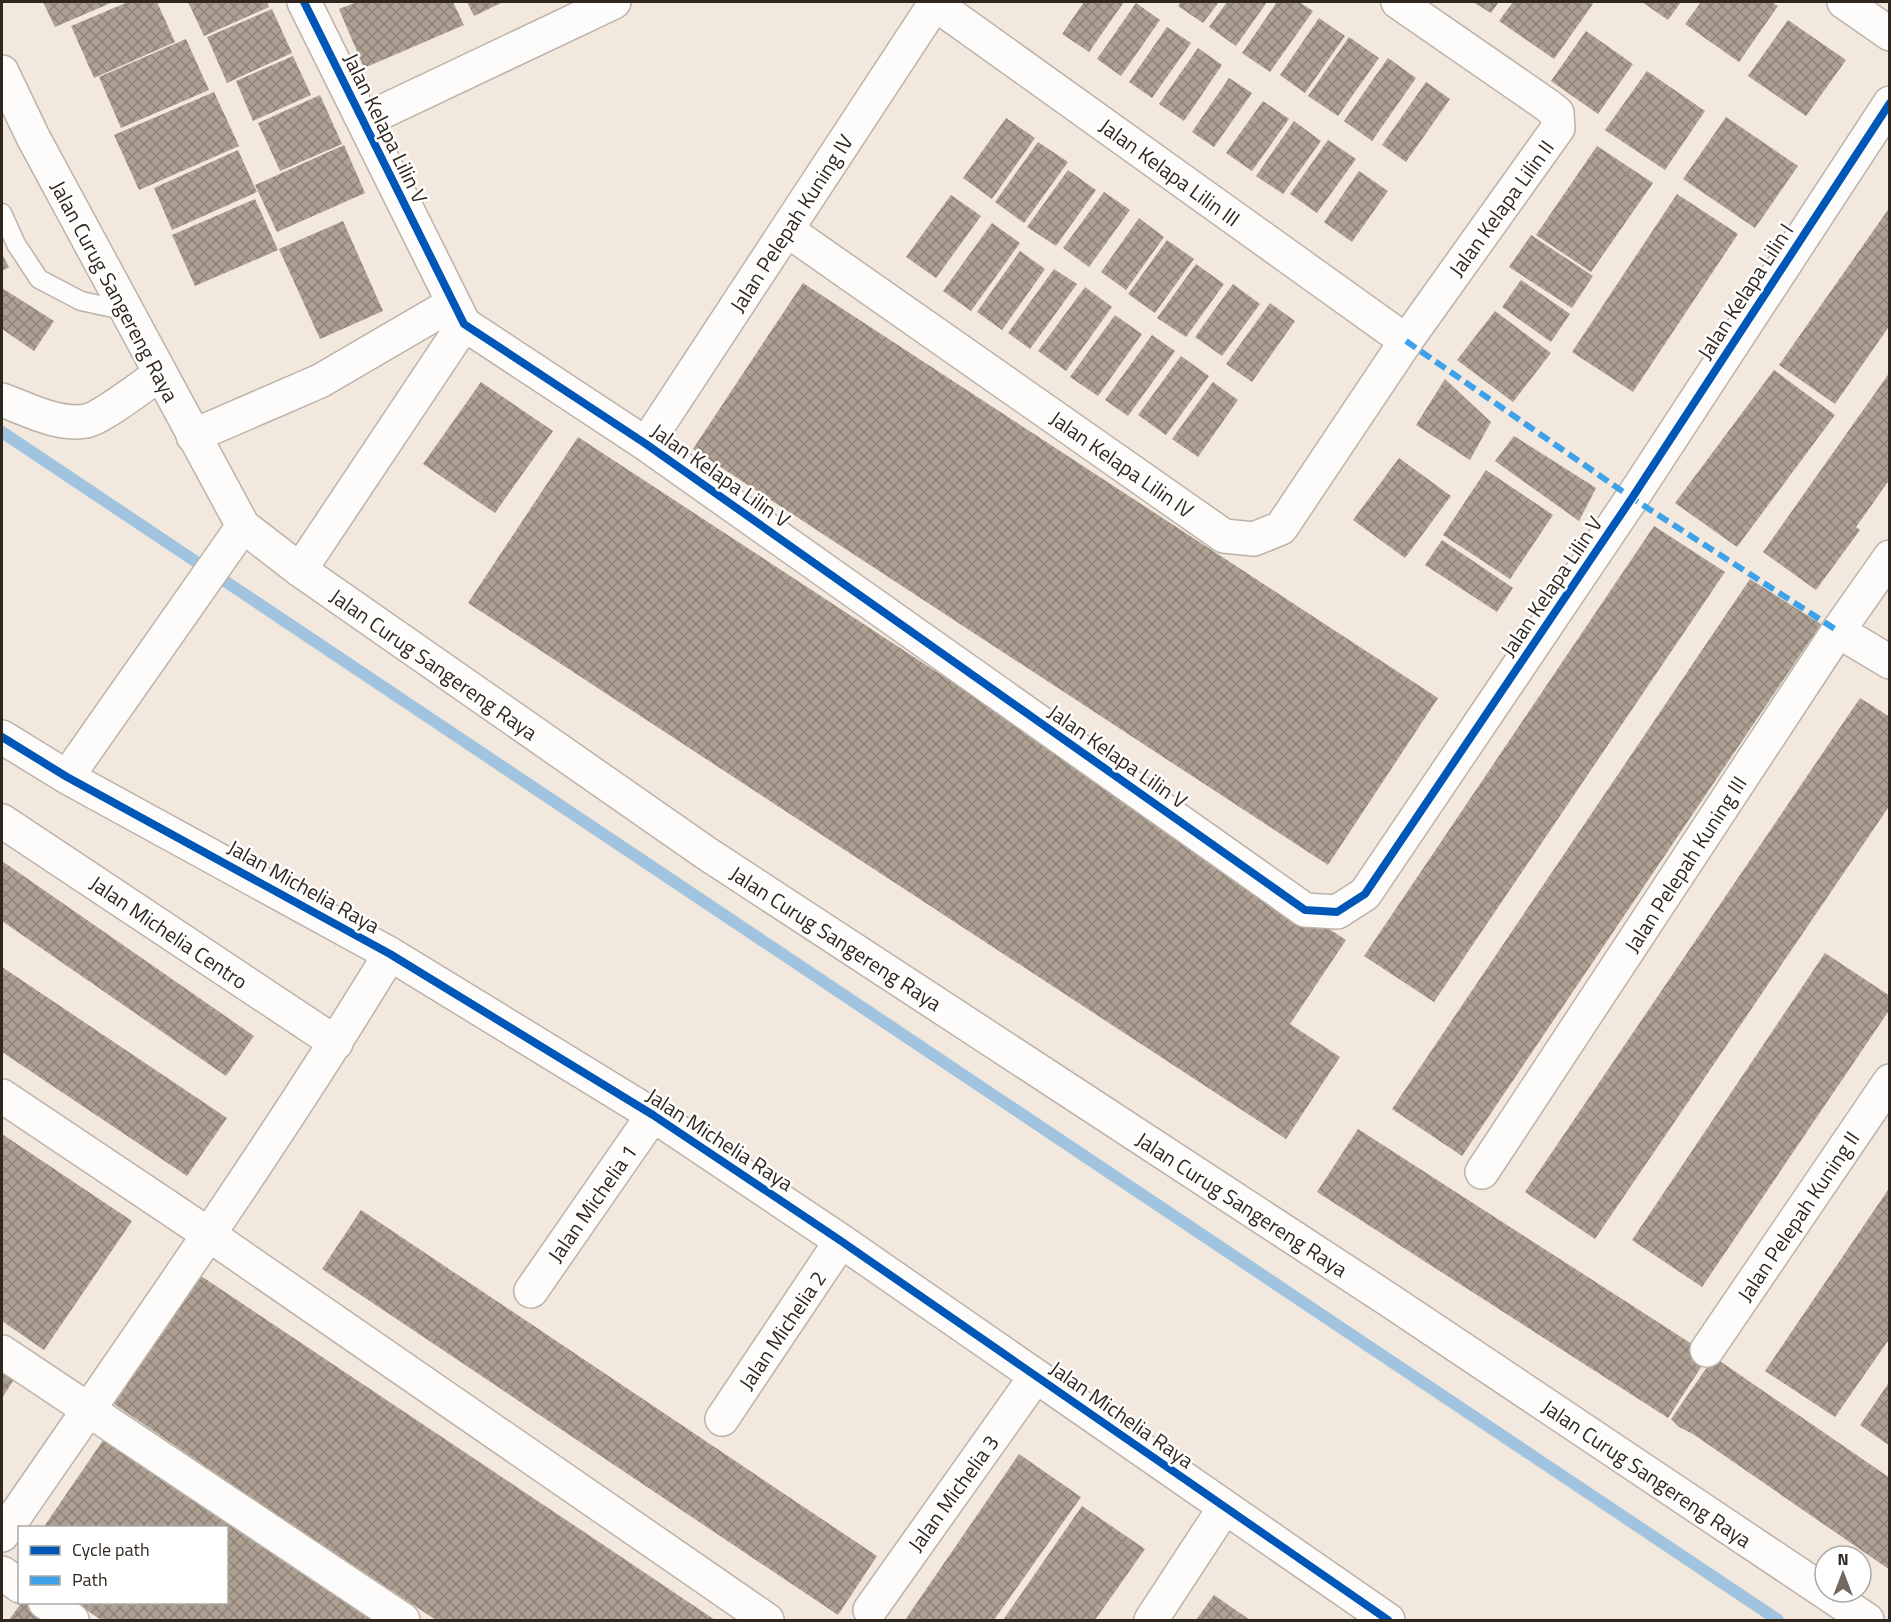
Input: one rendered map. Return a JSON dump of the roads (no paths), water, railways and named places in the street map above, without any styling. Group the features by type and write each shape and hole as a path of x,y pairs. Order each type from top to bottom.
{"street":[{"name":"Jalan Kelapa Lilin V","path":"304,2 458,314 646,444 1305,910 1337,912 1365,894 1632,498"},
{"name":"Jalan Kelapa Lilin III","path":"935,2 1406,341"},
{"name":"Jalan Pelepah Kuning IV","path":"646,444 935,2"},
{"name":"Jalan Kelapa Lilin II","path":"1398,2 1547,105 1557,113 1558,128 1406,341"},
{"path":"1844,2 1890,34"},
{"path":"363,122 608,3"},
{"name":"Jalan Curug Sangereng Raya","path":"2,72 33,137 194,436 235,537 300,570 706,853 1389,1300 1867,1620"},
{"name":"Jalan Kelapa Lilin I","path":"1632,498 1890,103"},
{"name":"Jalan Kelapa Lilin IV","path":"787,230 1224,536 1254,538 1281,528 1406,341"},
{"path":"194,436 320,381 458,314"},
{"path":"300,570 458,314"},
{"path":"2,400 62,421 88,421 122,401 160,374"},
{"path":"67,777 235,537"},
{"name":"Jalan Pelepah Kuning III","path":"1482,1172 1890,556"},
{"path":"1838,632 1890,662"},
{"name":"Jalan Michelia Raya","path":"2,737 67,777 390,954 653,1115 842,1242 1388,1620"},
{"name":"Jalan Michelia Centro","path":"2,821 336,1043"},
{"path":"2,1535 336,1043 390,954"},
{"name":"Jalan Pelepah Kuning II","path":"1707,1350 1890,1081"},
{"path":"2,1096 208,1234 767,1620"},
{"name":"Jalan Michelia 1","path":"531,1290 653,1115"},
{"name":"Jalan Michelia 2","path":"722,1419 842,1242"},
{"path":"2,1352 87,1411 403,1620"},
{"name":"Jalan Michelia 3","path":"870,1610 1036,1376"},
{"path":"1151,1620 1225,1507"},
{"path":"2,1573 18,1585"},
{"path":"48,1604 72,1620"}],"lane":[{"path":"2,213 16,244 39,279 81,301 127,311"}],"waterway":[{"path":"2,432 1778,1620"}]}
